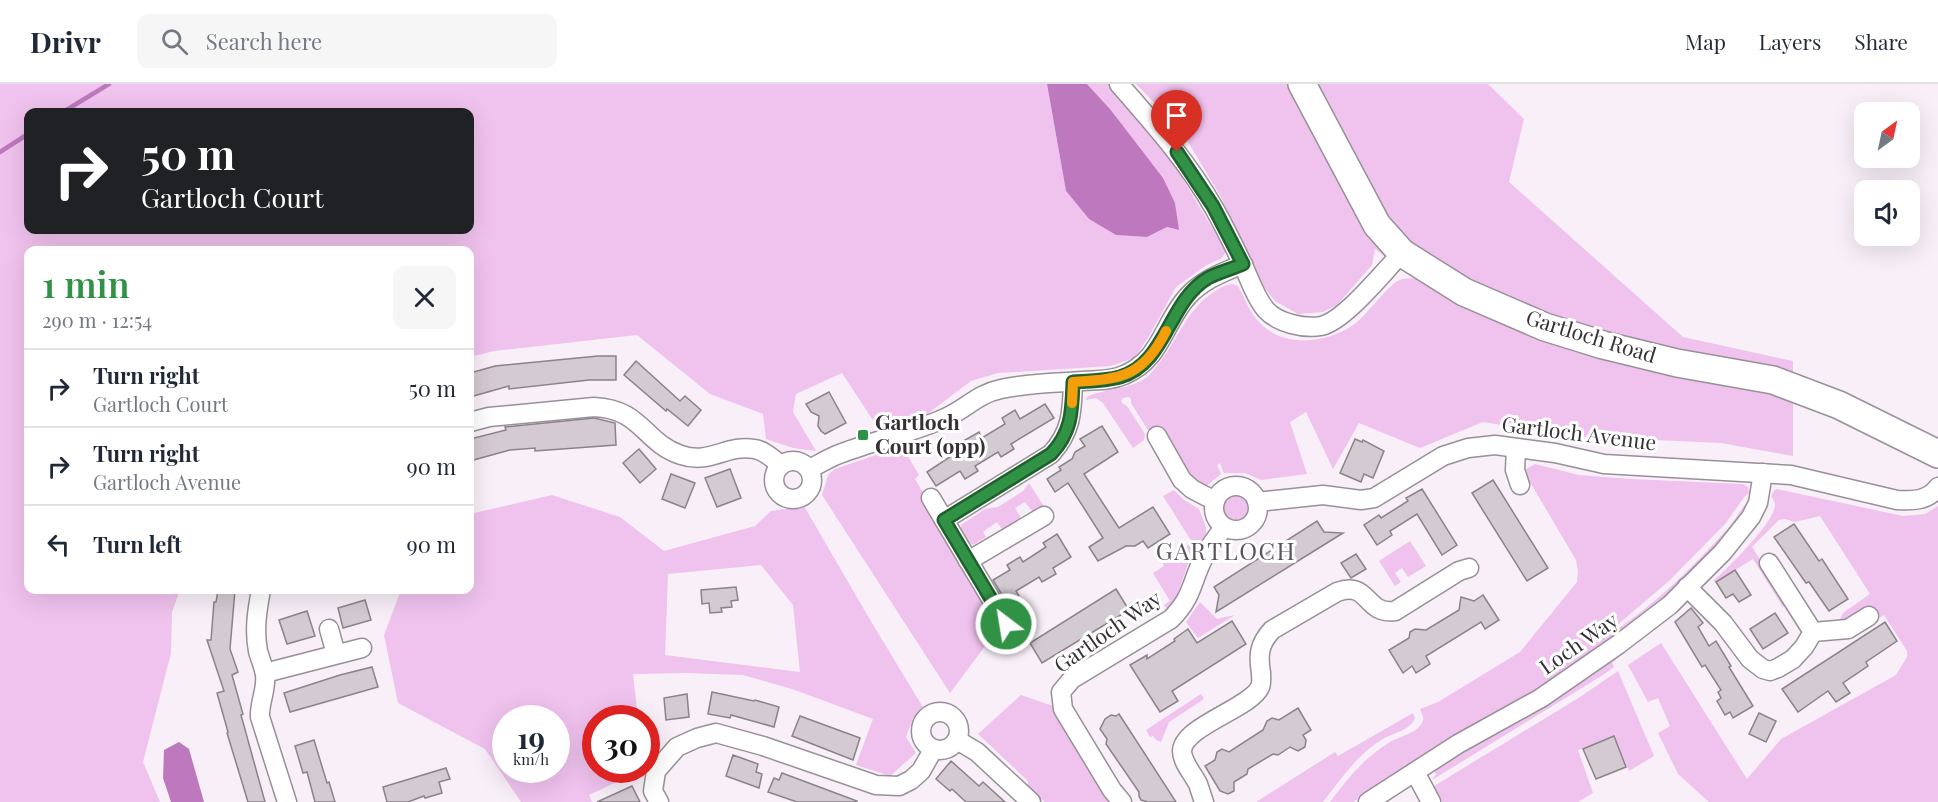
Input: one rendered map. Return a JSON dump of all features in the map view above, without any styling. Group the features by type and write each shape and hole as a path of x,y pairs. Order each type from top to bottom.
{"main road":[{"name":"Gartloch Road","path":"1302,84 1377,225 1402,253 1464,292 1545,327 1603,345 1677,363 1773,380 1839,405 1938,454"}],"street":[{"path":"1119,84 1186,164 1213,206 1257,297 1267,311 1281,321 1321,326 1334,321 1347,311 1402,253"},
{"path":"809,469 841,453 903,435 948,417 978,396 999,389 1021,385 1103,380 1121,376 1145,363 1159,345 1174,315 1188,297 1207,279 1243,264"},
{"path":"944,520 1051,454 1058,447 1071,421 1073,382"},
{"path":"474,421 489,417 594,407 609,408 634,420 664,447 679,455 696,459 713,457 735,449 754,449 767,454 781,465"},
{"path":"1157,436 1182,480 1192,489 1215,501"},
{"name":"Gartloch Avenue","path":"1257,502 1323,495 1361,500 1374,498 1443,456 1468,448 1495,445 1555,453 1604,464 1791,475 1897,500 1912,501 1923,498 1938,487"},
{"path":"1516,448 1515,470 1520,485"},
{"path":"796,461 809,469 812,476 809,489 798,498 784,496 775,485 777,471 781,465 796,461"},
{"name":"Loch Way","path":"1368,802 1458,744 1541,698 1670,605 1723,552 1751,517 1758,503 1763,473"},
{"path":"1229,486 1249,490 1257,502 1257,517 1252,523 1239,530 1224,527 1215,516 1215,501 1229,486"},
{"path":"931,498 1006,624"},
{"path":"968,561 1033,516"},
{"name":"Gartloch Way","path":"1122,802 1112,790 1063,709 1061,692 1072,679 1171,619 1177,613 1189,596 1205,555 1224,527"},
{"path":"1769,563 1813,632"},
{"path":"1204,802 1198,784 1183,758 1183,747 1190,736 1246,700 1260,687 1262,679 1259,660 1260,647 1264,638 1272,630 1337,592 1348,588 1362,593 1376,609 1386,612 1395,611 1469,568"},
{"path":"1687,587 1723,622 1750,659 1763,669 1770,671 1778,669 1793,659 1813,632"},
{"path":"260,594 255,618 258,652 265,674 260,717 287,802"},
{"path":"1813,632 1848,628 1869,616"},
{"path":"329,629 336,654"},
{"path":"265,674 362,648"},
{"path":"942,712 953,717 959,728 957,740 950,748 933,750 923,742 920,730 925,718 930,714 942,712"},
{"path":"656,796 656,771 677,747 716,733 763,746 876,785 899,786 911,780 921,771 933,750"},
{"path":"957,740 976,752 1031,802"},
{"path":"1415,772 1431,802"}],"shaded area":[{"path":"0,84 1047,84 1066,191 1089,219 1116,235 1147,237 1167,227 1178,230 1175,203 1110,109 1087,84 1109,84 1172,161 1226,251 1222,258 1205,266 1176,287 1148,338 1134,358 1111,366 998,373 971,381 926,415 878,428 842,373 796,394 793,412 816,451 793,448 766,439 763,414 710,394 637,335 494,351 474,356 474,246 24,246 24,594 179,594 172,612 171,653 143,762 160,802 0,802"},
{"path":"1047,84 1087,84 1110,109 1163,178 1175,203 1179,230 1167,227 1147,237 1116,235 1089,219 1066,191"},
{"path":"1136,84 1488,84 1524,119 1509,182 1683,337 1793,361 1793,456 1721,443 1568,436 1483,422 1420,448 1359,423 1333,469 1306,412 1290,422 1307,474 1261,480 1245,473 1224,473 1220,463 1217,465 1221,474 1205,487 1197,486 1150,437 1129,397 1121,401 1127,406 1145,434 1144,440 1133,448 1103,403 1096,398 1086,400 1087,397 1142,381 1160,362 1198,305 1227,285 1238,286 1253,314 1269,330 1280,336 1305,340 1330,336 1353,325 1395,283 1413,278 1375,249 1372,265 1337,305 1323,312 1298,314 1275,301 1260,282 1221,197 1181,130"},
{"path":"902,446 919,475 915,479 1000,626 950,693 822,495 828,475 835,469"},
{"path":"1535,464 1579,475 1743,484 1748,487 1749,493 1725,524 1670,580 1615,627 1616,630 1646,608 1690,568 1753,498 1742,518 1676,587 1585,661 1353,802 1330,802 1372,754 1420,726 1423,716 1420,709 1438,702 1520,652 1577,582 1576,560 1527,477 1526,469"},
{"path":"1029,483 1052,519 1032,511 1025,502 1015,508 1021,518 1020,521 1004,532 997,522 983,532 986,537 973,545 968,541 961,525 985,509 998,507 1023,491"},
{"path":"1777,489 1903,516 1925,514 1938,506 1938,802 1709,802 1678,774 1658,733 1670,726 1658,698 1648,702 1628,665 1661,643 1747,779 1781,739 1896,675 1907,657 1907,651 1884,615 1876,620 1845,622 1845,619 1840,619 1843,613 1870,594 1820,516 1795,522 1779,520 1752,547 1788,603 1783,607 1753,559 1716,582 1713,581 1749,545 1767,522 1775,505 1771,496"},
{"path":"1174,490 1184,500 1199,509 1206,534 1188,564 1174,604 1167,609 1164,605 1170,601 1153,573 1164,566 1162,562 1192,542 1163,496"},
{"path":"1235,494 1245,497 1248,507 1245,517 1235,520 1225,517 1222,507 1225,497"},
{"path":"552,495 620,517 664,551 755,526 771,511 804,506 924,709 913,718 906,737 916,753 890,776 856,765 873,719 792,689 743,675 633,674 637,705 582,705 582,783 614,783 589,795 592,802 521,802 508,783 570,783 570,705 492,705 492,759 485,749 398,703 384,635 399,594 474,594 474,513","holes":["761,565 793,605 800,672 665,655 668,574"]},
{"path":"1410,541 1426,566 1408,577 1402,568 1395,573 1401,582 1395,586 1379,561"},
{"path":"1200,602 1217,619 1235,615 1198,638 1186,622"},
{"path":"1614,657 1617,659 1612,662 1614,667 1603,675 1432,780 1436,774 1433,769"},
{"path":"1618,671 1654,756 1629,771 1614,737 1578,750 1593,793 1578,802 1442,802 1434,786 1580,697"},
{"path":"1201,694 1204,699 1169,722 1161,742 1153,736 1150,737 1146,730"},
{"path":"1021,695 1056,707 1114,802 1045,802 1028,789 1028,781 978,734"},
{"path":"1413,713 1415,718 1409,726 1381,740 1364,753 1349,768 1323,802 1256,802 1335,752 1338,756"},
{"path":"179,742 189,749 204,802 171,802 163,778 164,750"}],"building":[{"path":"616,356 616,380 589,380 509,389 509,386 474,396 474,372 495,366"},
{"path":"636,361 680,401 685,396 701,410 688,426 667,409 666,411 624,375"},
{"path":"829,392 846,423 825,434 818,426 819,416 811,412 806,404"},
{"path":"1045,404 1054,418 1011,444 1014,449 1001,457 998,452 975,466 978,471 965,479 960,471 936,486 927,472 968,445 965,440 979,432 982,438 1005,424 1002,418 1015,410 1020,419"},
{"path":"594,418 615,423 616,445 535,451 535,448 510,450 474,460 474,438 506,430 505,427"},
{"path":"1102,426 1118,452 1084,474 1119,528 1153,507 1170,534 1148,548 1143,541 1135,546 1126,546 1098,561 1089,547 1103,538 1068,483 1055,492 1047,479 1061,470 1059,467 1072,459 1075,452 1085,446 1080,439"},
{"path":"1355,439 1362,442 1363,440 1384,451 1373,478 1364,474 1361,482 1340,473"},
{"path":"639,449 656,469 640,483 623,463"},
{"path":"730,469 741,498 717,507 705,478"},
{"path":"671,474 695,483 685,508 662,499"},
{"path":"1493,480 1548,568 1527,581 1472,493"},
{"path":"1422,489 1457,545 1442,555 1417,514 1390,531 1392,535 1377,545 1364,525 1379,515 1381,518 1408,501 1406,498"},
{"path":"1317,521 1324,532 1343,533 1216,612 1219,595 1214,587"},
{"path":"1794,524 1819,561 1822,559 1848,599 1829,611 1774,537"},
{"path":"1057,534 1071,557 1053,568 1056,574 1042,582 1039,577 1016,591 1019,596 1007,603 993,580 1010,570 1007,565 1020,557 1023,562 1046,547 1043,543"},
{"path":"1356,554 1366,569 1351,578 1341,563"},
{"path":"1735,570 1751,595 1739,602 1733,594 1726,598 1716,582"},
{"path":"736,587 738,600 731,601 732,607 721,608 722,612 710,613 709,603 702,604 701,590"},
{"path":"1116,589 1129,610 1042,663 1030,643"},
{"path":"217,594 235,594 230,649 238,672 232,675 265,802 248,802 217,693 224,691 207,640 211,640 214,602 216,602"},
{"path":"1483,595 1499,620 1485,629 1481,622 1426,656 1430,664 1416,673 1412,666 1403,673 1389,650 1409,638 1410,632 1415,629 1426,630 1459,610 1461,597 1474,601"},
{"path":"365,600 371,620 343,628 338,608"},
{"path":"1691,608 1703,623 1698,627 1709,646 1716,641 1753,706 1733,718 1730,712 1725,715 1717,701 1721,698 1718,692 1721,690 1705,665 1702,667 1675,622"},
{"path":"307,611 315,636 287,644 279,620"},
{"path":"1775,613 1788,633 1763,649 1750,629"},
{"path":"1232,621 1246,644 1172,691 1178,701 1160,712 1130,665 1147,655 1147,659 1175,641 1174,639 1188,629 1197,643"},
{"path":"1885,622 1897,641 1866,662 1868,666 1843,683 1850,693 1836,702 1828,691 1798,712 1782,689"},
{"path":"372,667 378,687 290,712 284,693"},
{"path":"712,692 779,707 774,727 731,715 730,718 708,714"},
{"path":"687,694 689,717 666,720 664,698"},
{"path":"1298,708 1311,730 1303,735 1306,740 1305,747 1298,751 1290,747 1278,755 1273,754 1248,769 1247,774 1234,782 1234,791 1228,794 1220,791 1205,766 1215,760 1217,752 1222,749 1229,752 1263,730 1267,721 1272,718 1279,720"},
{"path":"1759,713 1776,721 1766,742 1749,734"},
{"path":"1119,714 1176,802 1141,800 1139,792 1106,744 1107,739 1100,729 1105,719"},
{"path":"800,716 860,738 853,760 792,736"},
{"path":"1614,736 1626,767 1596,779 1583,749"},
{"path":"314,740 335,802 315,802 307,772 303,773 295,746"},
{"path":"733,755 758,764 756,772 762,774 759,788 726,776"},
{"path":"951,761 979,786 983,782 1005,802 966,802 952,789 950,791 936,779"},
{"path":"446,768 450,779 439,782 442,793 408,802 387,802 383,787"},
{"path":"782,773 857,802 797,802 768,792 774,778 779,780"},
{"path":"632,786 640,802 597,802"}],"waterway":[{"path":"70,108 109,84"},
{"path":"0,152 24,137"}],"slow traffic":[{"path":"1072,403 1073,382 1103,380 1132,371 1145,363 1159,345 1166,331"}],"place":[{"name":"Gartloch Court (opp)","path":"863,435"}],"district":[{"name":"GARTLOCH","path":"1226,552"}],"route":[{"path":"1006,624 944,520 1051,454 1058,447 1071,421 1073,382 1121,376 1145,363 1159,345 1174,315 1188,297 1207,279 1243,264 1213,206 1177,152"}]}
